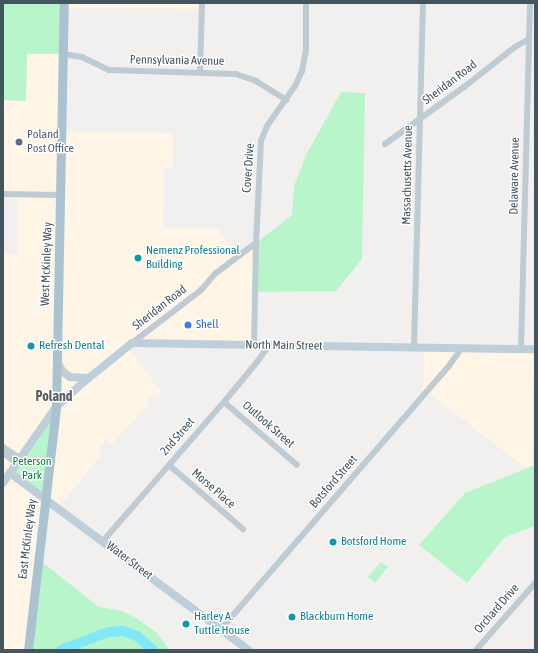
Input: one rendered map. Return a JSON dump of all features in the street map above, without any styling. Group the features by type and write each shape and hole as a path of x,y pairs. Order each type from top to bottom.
{"main road":[{"name":"West McKinley Way","path":"56,407 64,3"},
{"name":"North Main Street","path":"132,343 535,349"},
{"path":"3,483 56,407 88,378 132,343"},
{"path":"56,360 62,371 70,377 88,378"},
{"name":"East McKinley Way","path":"28,650 56,407"},
{"name":"Water Street","path":"10,473 248,650"}],"street":[{"path":"200,72 202,3"},
{"name":"Cover Drive","path":"254,346 256,243 261,141 267,126 299,79 305,58 306,3"},
{"name":"Massachusetts Avenue","path":"414,347 422,3"},
{"name":"Delaware Avenue","path":"521,349 530,3"},
{"name":"Sheridan Road","path":"385,144 420,119 514,46 529,39"},
{"name":"Pennsylvania Avenue","path":"63,54 82,58 108,70 225,72 245,76 266,86 286,100"},
{"path":"3,194 61,196"},
{"name":"Sheridan Road","path":"132,343 201,290 216,273 256,243"},
{"name":"2nd Street","path":"103,541 224,402 257,362 268,346"},
{"name":"Botsford Street","path":"221,629 444,373 462,348"},
{"name":"Outlook Street","path":"224,402 297,465"},
{"path":"3,447 19,461"},
{"path":"3,452 19,461"},
{"name":"Morse Place","path":"169,465 243,529"},
{"name":"Orchard Drive","path":"476,650 535,583"}],"shaded area":[{"path":"64,3 202,3 202,9 75,8 64,10"},
{"path":"27,54 63,54 62,132 173,133 173,168 164,168 163,228 218,229 237,257 256,243 254,346 128,346 161,393 147,399 148,404 112,444 106,439 98,449 102,453 65,500 56,506 45,499 28,650 3,650 3,254 17,254 18,194 3,194 3,100 26,100"},
{"path":"424,347 534,349 532,466 526,468 427,392 423,396"}],"green space":[{"path":"3,3 64,3 63,54 27,54 26,101 3,100"},
{"path":"341,92 365,93 362,259 336,291 255,292 256,243 292,215 294,186 306,155"},
{"name":"Peterson Park","path":"56,407 45,498 10,473"},
{"path":"535,465 535,526 505,537 467,583 419,545 465,493"},
{"path":"38,559 99,607 122,611 136,618 156,632 170,650 28,650"},
{"path":"381,562 388,567 375,583 368,577"}],"waterway":[{"path":"61,650 108,632 123,631 137,636 153,650"}],"place":[{"name":"Poland Post Office","path":"19,142"},
{"name":"Nemenz Professional Building","path":"138,258"},
{"name":"Shell","path":"188,325"},
{"name":"Refresh Dental","path":"31,346"},
{"name":"Botsford Home","path":"333,542"},
{"name":"Blackburn Home","path":"292,617"},
{"name":"Harley A. Tuttle House","path":"186,624"}],"district":[{"name":"Poland","path":"54,396"}]}
